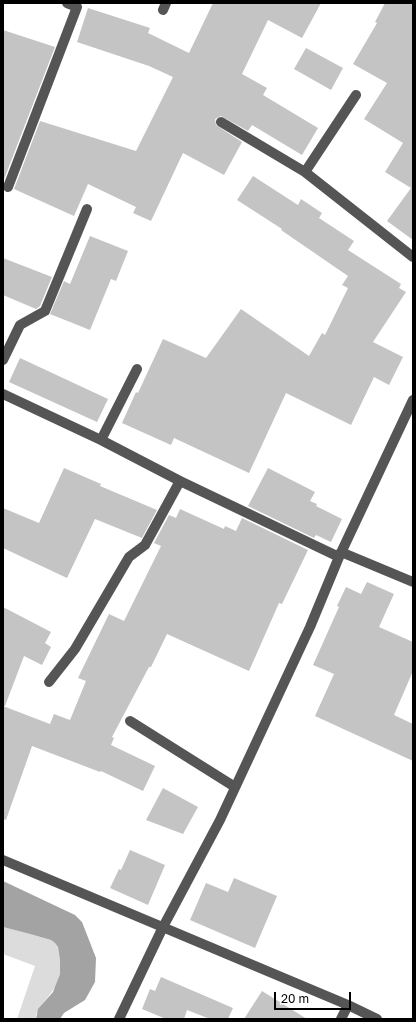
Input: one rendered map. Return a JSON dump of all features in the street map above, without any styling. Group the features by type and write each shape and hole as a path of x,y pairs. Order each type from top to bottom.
{"street":[{"path":"8,187 77,6 67,3"},
{"path":"305,172 356,95"},
{"path":"221,122 305,172 413,257"},
{"path":"3,360 20,325 45,311 87,209"},
{"path":"101,440 137,369"},
{"path":"3,394 101,440 180,481 340,554 413,582"},
{"path":"119,1019 163,928 220,820 310,627 340,554 413,400"},
{"path":"49,682 75,649 129,557 145,545 180,481"},
{"path":"130,721 235,787"},
{"path":"3,860 348,1005 377,1019"},
{"path":"341,1019 348,1005"}],"shaded area":[{"path":"3,881 75,915 82,922 96,958 95,982 85,1000 64,1013 60,1019 36,1019 38,1009 53,992 60,974 58,947 51,940 3,927"},
{"path":"3,927 51,940 58,947 60,974 56,986 36,1014 36,1019 17,1019 35,966 3,954"}],"building":[{"path":"213,3 321,3 302,38 268,20 242,74 267,88 263,95 318,128 302,155 252,125 248,131 221,116 215,119 216,125 242,142 224,175 183,153 151,221 133,213 136,207 88,184 74,216 14,189 40,121 136,151 173,77 149,66 77,42 88,8 150,28 148,33 189,53"},
{"path":"385,3 413,3 413,240 387,221 411,188 385,172 403,143 364,119 387,83 353,64 377,23 375,22"},
{"path":"3,30 55,47 3,182"},
{"path":"306,48 343,68 331,90 294,69"},
{"path":"253,176 298,205 301,199 322,213 319,218 354,241 348,250 401,284 399,288 406,292 373,342 403,357 389,385 374,377 351,425 286,393 249,473 174,438 171,445 122,423 136,392 138,393 163,339 206,358 241,309 309,356 322,333 325,335 348,288 342,285 348,276 281,230 282,229 237,200"},
{"path":"90,236 128,251 116,281 111,279 90,330 50,314 64,281 70,284"},
{"path":"3,258 52,277 40,306 36,309 3,295"},
{"path":"20,358 108,399 97,422 9,382"},
{"path":"64,468 101,484 100,486 157,510 142,538 95,519 67,578 3,548 3,508 39,523"},
{"path":"268,468 315,492 310,501 317,504 316,506 342,519 331,542 316,535 314,538 248,506"},
{"path":"180,509 224,529 225,526 236,531 242,518 308,550 282,604 279,603 249,671 167,634 151,667 149,667 112,737 114,738 111,745 155,766 143,791 101,771 100,772 32,746 6,820 3,819 3,706 50,724 54,714 70,720 86,681 78,678 109,614 124,621 161,546 154,543 169,515 176,518"},
{"path":"367,582 394,594 379,627 413,642 413,671 394,715 413,724 413,761 315,716 334,674 313,665 339,607 337,606 346,587 361,594"},
{"path":"3,607 51,632 45,643 51,647 42,665 24,656 5,706 3,706"},
{"path":"163,788 198,807 183,834 146,820"},
{"path":"130,850 165,865 148,905 110,888 119,869 121,870"},
{"path":"234,878 277,896 255,948 190,920 206,883 228,892"},
{"path":"161,977 233,1008 228,1019 210,1019 187,1010 184,1019 166,1019 142,1009 150,989 155,991"},
{"path":"262,991 307,1019 244,1019"}]}
